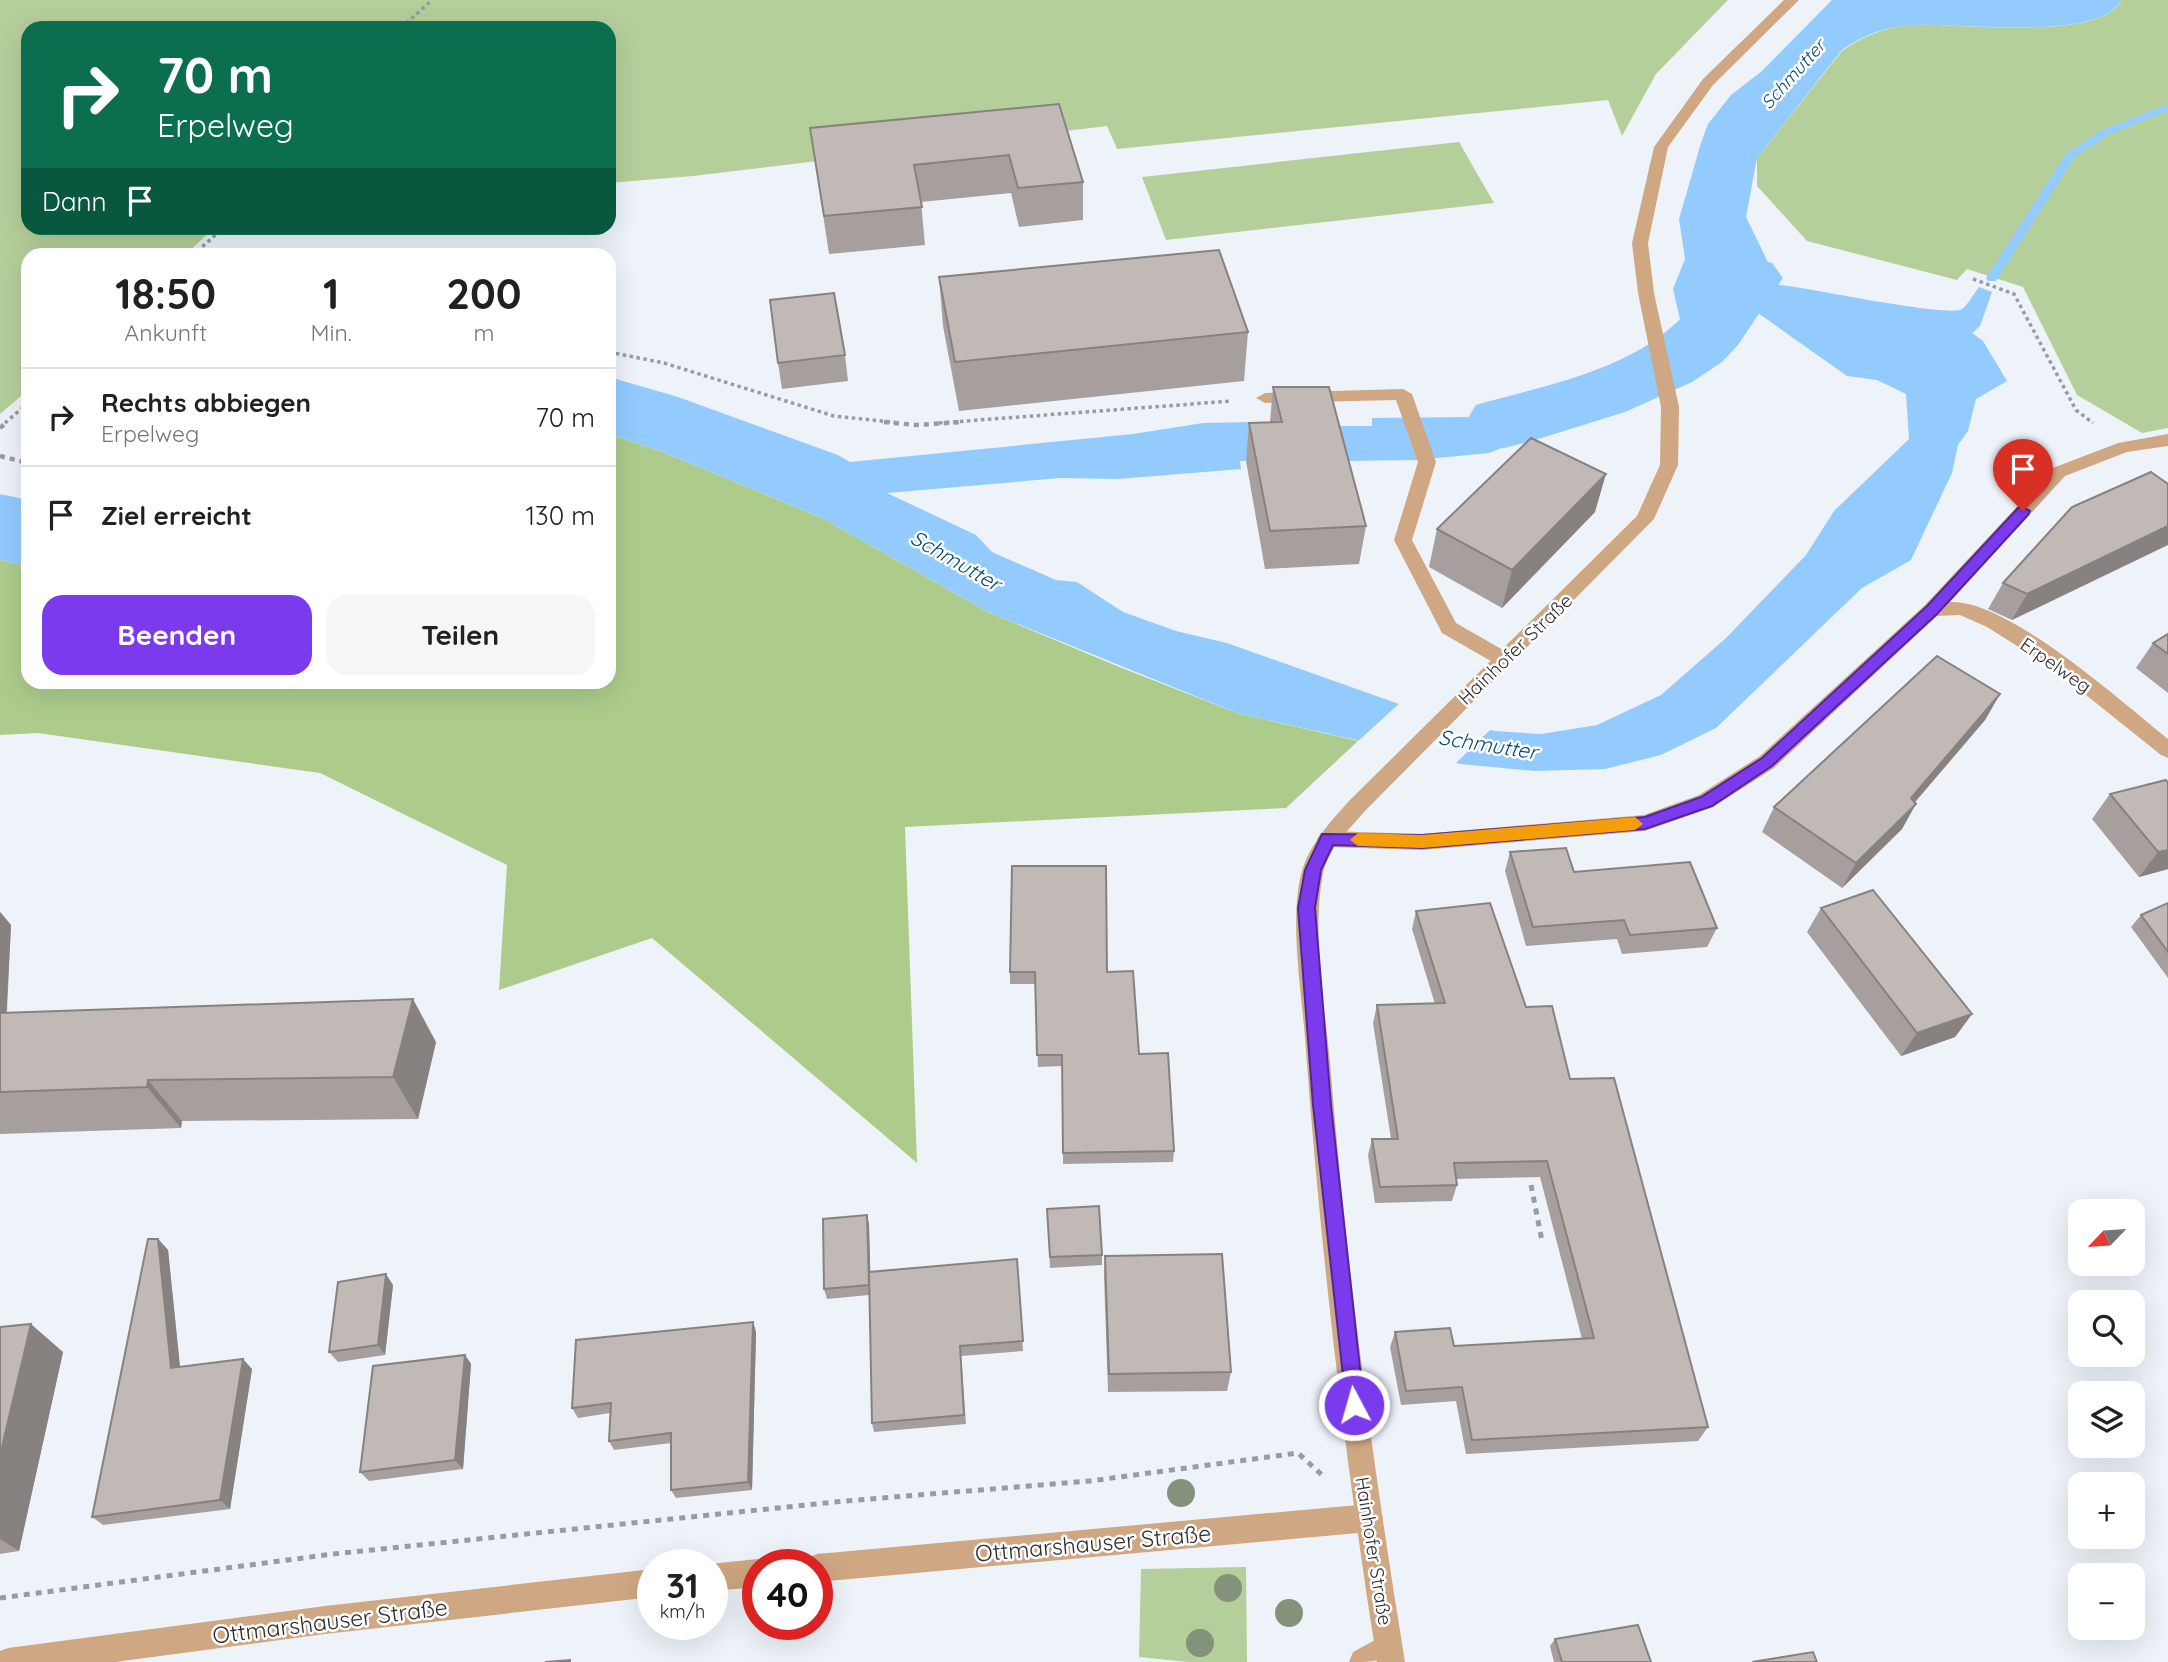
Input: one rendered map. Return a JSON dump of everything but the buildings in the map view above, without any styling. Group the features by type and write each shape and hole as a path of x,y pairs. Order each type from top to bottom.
{"street":[{"name":"Hainhofer Straße","path":"1390,1655 1363,1486 1322,1105 1307,908 1313,870 1328,839 1356,807 1645,519 1669,465 1670,407 1646,293 1640,243 1661,147 1708,82 1792,0"},
{"path":"1265,398 1403,394 1427,463 1403,540 1449,628 1496,666"},
{"path":"1328,839 1422,842 1645,823 1706,801 1767,762 1932,610 2059,472 2124,447 2168,440"},
{"name":"Erpelweg","path":"1932,610 1962,608 1994,622 2058,662 2168,750"},
{"name":"Ottmarshauser Straße","path":"833,1567 1369,1518"},
{"name":"Ottmarshauser Straße","path":"8,1662 325,1620 637,1585"},
{"path":"1363,1662 1390,1655"}],"path":[{"path":"409,21 432,0"},
{"path":"201,248 215,235"},
{"path":"1973,279 2014,294 2076,410 2124,447"},
{"path":"616,353 664,363 834,416 916,425 1265,398"},
{"path":"0,428 21,409"},
{"path":"0,456 21,461"},
{"path":"1531,1185 1542,1241"},
{"path":"0,1598 333,1554 845,1501 1090,1481 1298,1453 1369,1518"}],"green space":[{"path":"0,0 1728,0 1656,74 1622,136 1608,100 1117,149 1107,126 693,176 616,182 616,21 21,21 21,235 206,235 193,248 21,248 21,396 0,414"},
{"path":"2121,0 2168,0 2168,428 2142,433 2077,395 2023,287 1967,269 1957,280 1807,241 1757,186 1757,158 1842,51 1858,41 1883,30 1911,25 2025,28 2086,22 2108,13"},
{"path":"1459,142 1494,203 1166,240 1142,177"},
{"path":"616,436 663,452 824,519 988,612 1117,666 1237,713 1358,741 1286,808 905,827 917,1163 652,938 499,990 507,865 320,773 38,733 0,735 0,560 21,564 21,689 616,689"},
{"path":"1246,1567 1247,1662 1188,1662 1139,1657 1141,1569"}],"water":[{"path":"1832,0 2121,0 2109,13 2087,21 2058,26 2026,28 1913,25 1885,29 1867,36 1842,50 1757,158 1746,217 1779,285 1951,311 1962,309 1979,287 1992,292 1980,326 1972,333 1983,341 2007,381 1976,399 1968,431 1958,445 1952,473 1911,560 1862,588 1716,728 1661,755 1605,769 1535,771 1461,764 1237,713 988,612 824,519 663,452 616,436 616,379 678,397 838,455 850,462 1133,434 1203,423 1255,422 1291,460 1240,461 1241,469 1118,479 1060,478 887,493 976,535 992,552 1056,580 1077,582 1123,612 1176,631 1227,643 1399,704 1495,731 1541,734 1597,725 1661,695 1726,638 1806,555 1834,511 1909,439 1906,394 1877,380 1847,376 1758,313 1692,371 1673,289 1685,259 1679,219 1708,124 1731,95 1762,71"},
{"path":"1626,378 1634,404 1537,430 1534,435 1489,453 1416,460 1343,461 1334,426 1372,426 1372,418 1470,417"},
{"path":"0,494 21,498 21,564 0,560"}],"pier":[{"path":"1402,701 1493,727 1453,766 1355,744"}],"waterway":[{"path":"1992,278 2070,156 2104,133 2168,107"},
{"name":"Schmutter","path":"1504,423 1621,386 1665,366 1704,338 1728,309 1747,278"}],"slow traffic":[{"path":"1358,840 1422,842 1635,824"}],"route":[{"path":"1354,1405 1322,1105 1307,908 1313,870 1328,839 1422,842 1645,823 1706,801 1767,762 1932,610 2023,511"}]}
